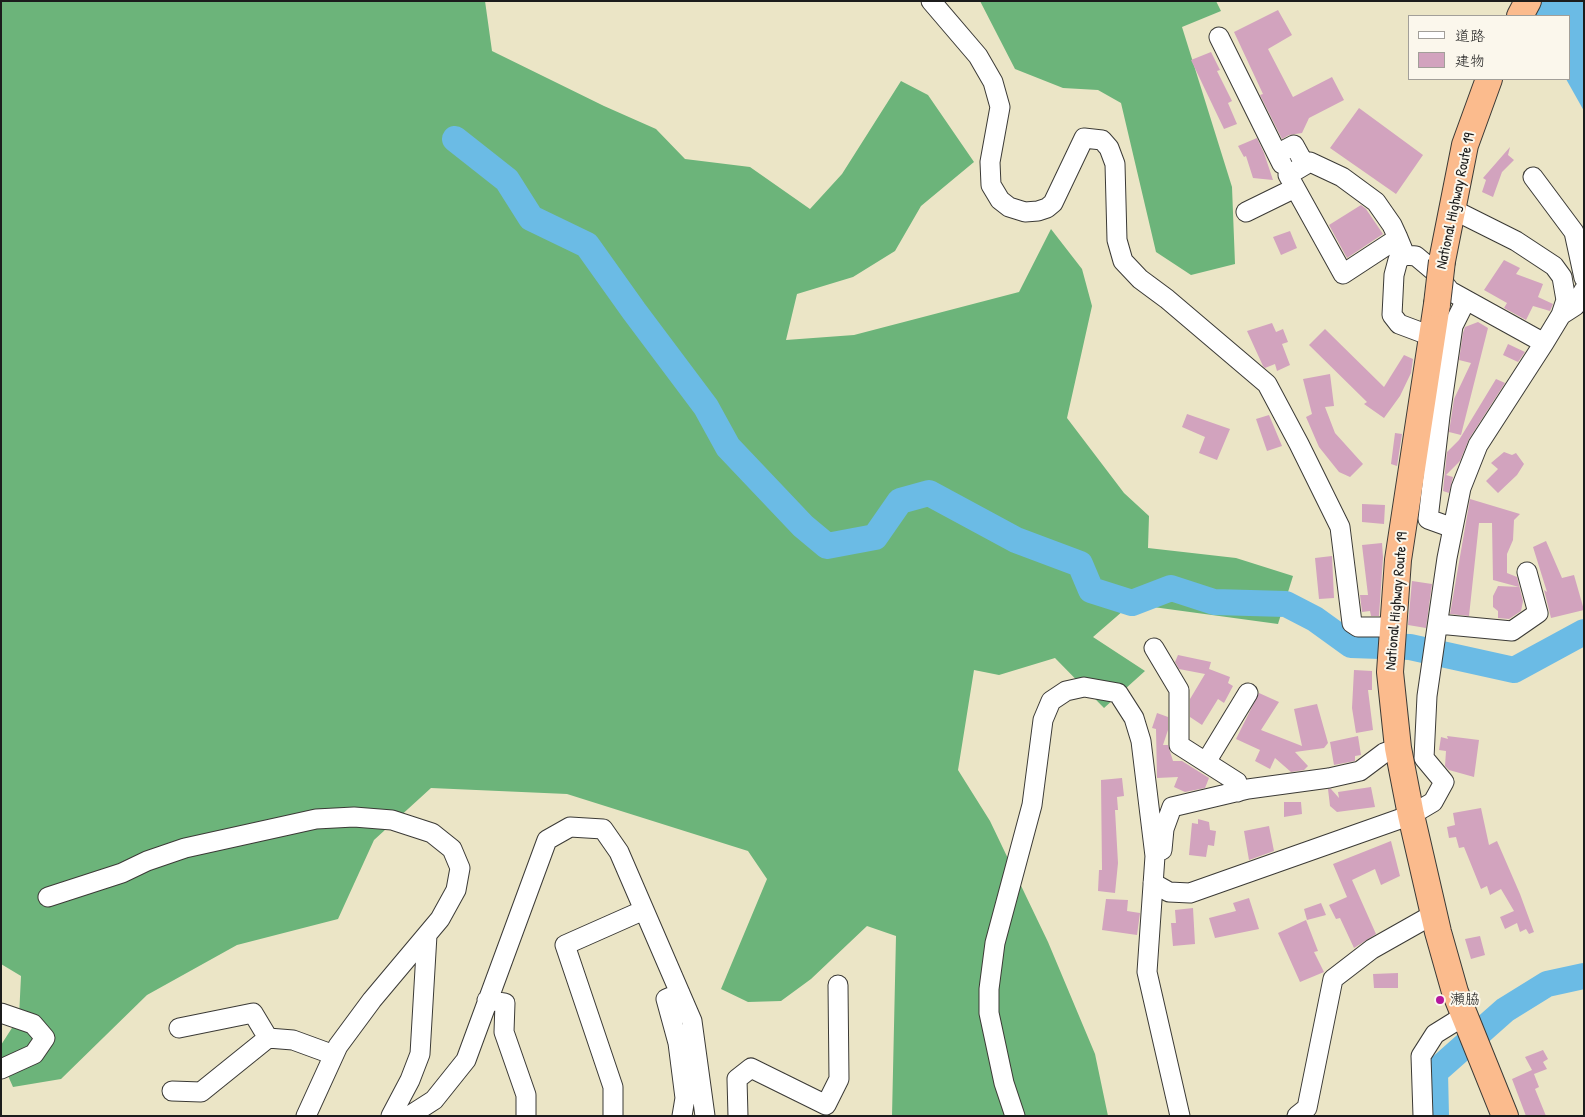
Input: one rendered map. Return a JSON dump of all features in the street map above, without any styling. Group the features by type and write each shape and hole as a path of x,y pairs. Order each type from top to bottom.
{"highway":[{"path":"1521,15 1528,1"},
{"name":"National Highway Route 19","path":"1488,81 1466,145 1442,261 1398,560 1390,672 1398,748 1434,914 1455,992 1505,1116"}],"street":[{"path":"931,1 978,56 993,82 1000,107 990,162 991,184 1000,200 1009,207 1025,212 1047,208 1053,203 1084,138 1102,140 1110,148 1115,164 1117,240 1123,260 1140,279 1167,299 1266,384 1300,444 1340,528 1352,622 1358,627 1392,632"},
{"path":"1219,37 1277,154 1343,274 1402,246"},
{"path":"1277,154 1294,145 1305,165"},
{"path":"1246,212 1292,181 1305,165 1310,162 1342,177 1376,202 1402,246 1435,272 1450,292 1544,343"},
{"path":"1533,177 1574,232 1584,278"},
{"path":"1153,883 1170,892 1190,893 1411,815 1433,802 1444,782 1424,758 1427,696 1453,528 1462,488 1478,445 1561,315 1566,300 1562,277 1554,266 1516,241 1452,209"},
{"path":"1402,246 1394,275 1392,315 1399,324 1431,336"},
{"path":"1561,315 1575,306 1584,290"},
{"path":"1453,528 1428,520 1453,326 1466,300"},
{"path":"1438,624 1512,630 1538,613 1527,572"},
{"path":"1154,648 1179,690 1179,746 1237,782 1238,792"},
{"path":"1015,1116 1004,1083 990,1014 989,989 995,943 1032,805 1043,720 1050,701 1066,691 1084,687 1118,693 1134,718 1141,741 1155,856 1147,972 1180,1116"},
{"path":"1206,762 1248,693"},
{"path":"1155,856 1162,854 1164,829 1172,807 1238,792 1329,778 1360,771 1384,753 1398,748"},
{"path":"48,898 122,873 147,861 185,848 316,819 354,817 392,820 432,833 452,848 460,868 456,890 440,919 372,1000 338,1046 306,1116"},
{"path":"409,1116 434,1100 466,1060 547,840 570,827 603,829 619,852 692,1021 705,1116"},
{"path":"613,1116 613,1087 565,945 644,910"},
{"path":"1297,1116 1307,1108 1333,979 1372,949 1434,914"},
{"path":"391,1116 410,1080 420,1054 427,935"},
{"path":"738,1116 737,1079 751,1068 826,1110 839,1080 838,985"},
{"path":"680,994 666,999 678,1043 685,1098 682,1116"},
{"path":"487,1000 505,1003 504,1032 526,1095 526,1116"},
{"path":"179,1028 253,1013 268,1038"},
{"path":"1,1014 33,1024 45,1038 34,1054 1,1069"},
{"path":"1423,1116 1421,1056 1436,1034 1464,1016"},
{"path":"172,1091 202,1092 268,1038 293,1040 334,1055"}],"green space":[{"path":"1,1 485,1 492,51 604,106 656,129 685,159 750,167 810,209 842,174 901,81 928,95 974,162 921,206 895,251 853,277 797,294 786,340 854,335 1019,292 1051,229 1082,269 1092,306 1067,418 1124,493 1149,516 1148,548 1236,558 1293,576 1278,624 1131,604 1093,637 1145,671 1104,708 1055,658 999,675 974,670 958,770 990,821 1048,942 1095,1054 1108,1116 892,1116 896,936 867,926 811,979 781,1001 748,1002 721,989 767,879 748,851 567,794 431,788 374,840 338,919 237,945 147,995 61,1079 13,1087 1,1060 1,1045 19,1017 21,976 1,964"},
{"path":"980,1 1216,1 1221,11 1182,27 1232,187 1235,264 1191,275 1156,252 1121,103 1098,90 1063,88 1015,69"}],"water":[{"path":"1524,1 1584,1 1584,111 1567,80 1570,80 1570,15 1531,15"}],"building":[{"path":"1278,10 1292,35 1268,49 1293,97 1332,77 1344,100 1309,118 1302,133 1289,135 1282,139 1260,95 1263,94 1234,32"},
{"path":"1211,52 1220,70 1217,71 1232,101 1228,103 1237,124 1224,129 1191,60"},
{"path":"1359,108 1423,155 1396,194 1330,148"},
{"path":"1257,138 1273,180 1253,178 1246,156 1244,157 1238,146"},
{"path":"1510,147 1508,155 1514,160 1502,172 1493,197 1482,192 1486,180 1483,178"},
{"path":"1361,205 1366,209 1383,234 1347,258 1329,225"},
{"path":"1290,231 1297,248 1281,255 1273,237"},
{"path":"1504,260 1520,268 1516,274 1543,284 1538,297 1553,304 1550,311 1533,306 1526,320 1504,308 1507,303 1484,290"},
{"path":"1478,322 1488,328 1461,435 1449,432 1454,399 1471,363 1459,360 1463,333 1465,327"},
{"path":"1272,323 1276,332 1283,329 1288,342 1282,344 1290,365 1277,371 1275,364 1265,368 1263,366 1247,331"},
{"path":"1325,329 1384,387 1404,355 1413,359 1411,373 1400,396 1384,418 1364,404 1367,402 1309,345"},
{"path":"1508,344 1525,352 1518,362 1503,355"},
{"path":"1330,374 1334,406 1325,407 1335,433 1363,464 1350,477 1339,472 1319,447 1306,417 1312,414 1303,379"},
{"path":"1496,379 1505,383 1469,439 1460,461 1446,475 1453,477 1449,493 1443,491 1447,452 1459,440"},
{"path":"1187,414 1230,429 1217,460 1199,453 1205,437 1182,427"},
{"path":"1269,415 1282,446 1267,451 1256,419"},
{"path":"1395,433 1402,434 1397,466 1391,464"},
{"path":"1504,452 1512,455 1516,453 1524,464 1517,475 1498,493 1486,481 1498,469 1491,463"},
{"path":"1470,499 1520,514 1514,520 1513,540 1507,554 1507,573 1517,577 1523,601 1521,611 1509,619 1498,618 1498,611 1493,607 1493,596 1498,586 1519,587 1493,580 1492,523 1479,523 1469,616 1450,614"},
{"path":"1362,504 1385,505 1384,524 1362,522"},
{"path":"1546,541 1562,578 1574,575 1584,610 1551,618 1544,590 1547,592 1533,547"},
{"path":"1382,543 1383,557 1379,616 1371,616 1370,611 1362,612 1360,595 1368,595 1362,545"},
{"path":"1332,556 1334,598 1319,599 1315,558"},
{"path":"1412,581 1432,584 1426,628 1408,625"},
{"path":"1178,655 1211,662 1209,669 1230,677 1228,683 1233,686 1224,703 1218,699 1202,725 1190,717 1190,699 1205,674 1179,669 1175,662"},
{"path":"1354,670 1372,671 1372,690 1368,690 1373,730 1356,733 1352,708"},
{"path":"1259,693 1279,702 1261,730 1302,746 1294,709 1317,704 1328,743 1324,748 1295,752 1308,766 1304,770 1291,772 1275,758 1270,769 1255,761 1260,750 1236,739"},
{"path":"1157,713 1168,717 1168,730 1163,745 1168,745 1173,761 1182,761 1209,778 1205,788 1185,792 1174,787 1178,777 1157,778 1156,729 1152,728"},
{"path":"1358,736 1361,755 1355,756 1355,761 1334,765 1330,742"},
{"path":"1447,736 1479,740 1474,777 1449,770 1445,766 1446,751 1439,750 1441,737 1448,739"},
{"path":"1122,778 1124,796 1117,797 1118,810 1115,810 1118,863 1115,893 1098,891 1099,870 1102,870 1101,780"},
{"path":"1371,787 1375,807 1337,812 1330,806 1328,789 1331,789 1339,798 1338,792"},
{"path":"1284,802 1301,802 1302,814 1284,817"},
{"path":"1481,808 1489,845 1497,841 1534,932 1529,934 1526,929 1520,932 1517,923 1505,929 1500,917 1514,911 1501,889 1490,895 1487,886 1481,889 1464,847 1459,848 1456,837 1449,838 1447,827 1455,825 1453,813"},
{"path":"1198,819 1209,822 1210,830 1216,831 1214,846 1208,845 1206,857 1189,855 1192,823 1198,824"},
{"path":"1269,826 1274,851 1249,860 1244,831"},
{"path":"1391,841 1400,876 1381,885 1375,869 1352,880 1376,934 1354,948 1340,918 1336,919 1329,905 1347,897 1333,864"},
{"path":"1249,898 1259,929 1215,938 1209,918 1236,911 1233,903"},
{"path":"1106,899 1128,900 1127,911 1140,913 1137,935 1102,930"},
{"path":"1321,903 1326,915 1307,920 1304,909"},
{"path":"1193,908 1195,944 1173,946 1171,923 1176,923 1175,910"},
{"path":"1306,920 1318,951 1314,952 1324,972 1300,982 1278,933"},
{"path":"1480,936 1485,955 1471,959 1465,939"},
{"path":"1398,973 1398,988 1374,988 1373,974"},
{"path":"1543,1050 1548,1059 1543,1062 1547,1069 1534,1074 1539,1087 1535,1089 1546,1116 1526,1116 1512,1079 1532,1070 1525,1057"}],"waterway":[{"path":"455,139 507,180 531,218 587,245 706,407 728,447 803,526 827,546 875,537 900,501 929,493 1016,540 1080,564 1091,590 1132,603 1171,588 1214,602 1286,604 1315,619 1351,645 1410,647 1514,670 1584,632"},
{"path":"1436,1116 1435,1072 1505,1010 1547,984 1584,976"}],"place":[{"name":"瀬脇","path":"1440,1000"}]}
